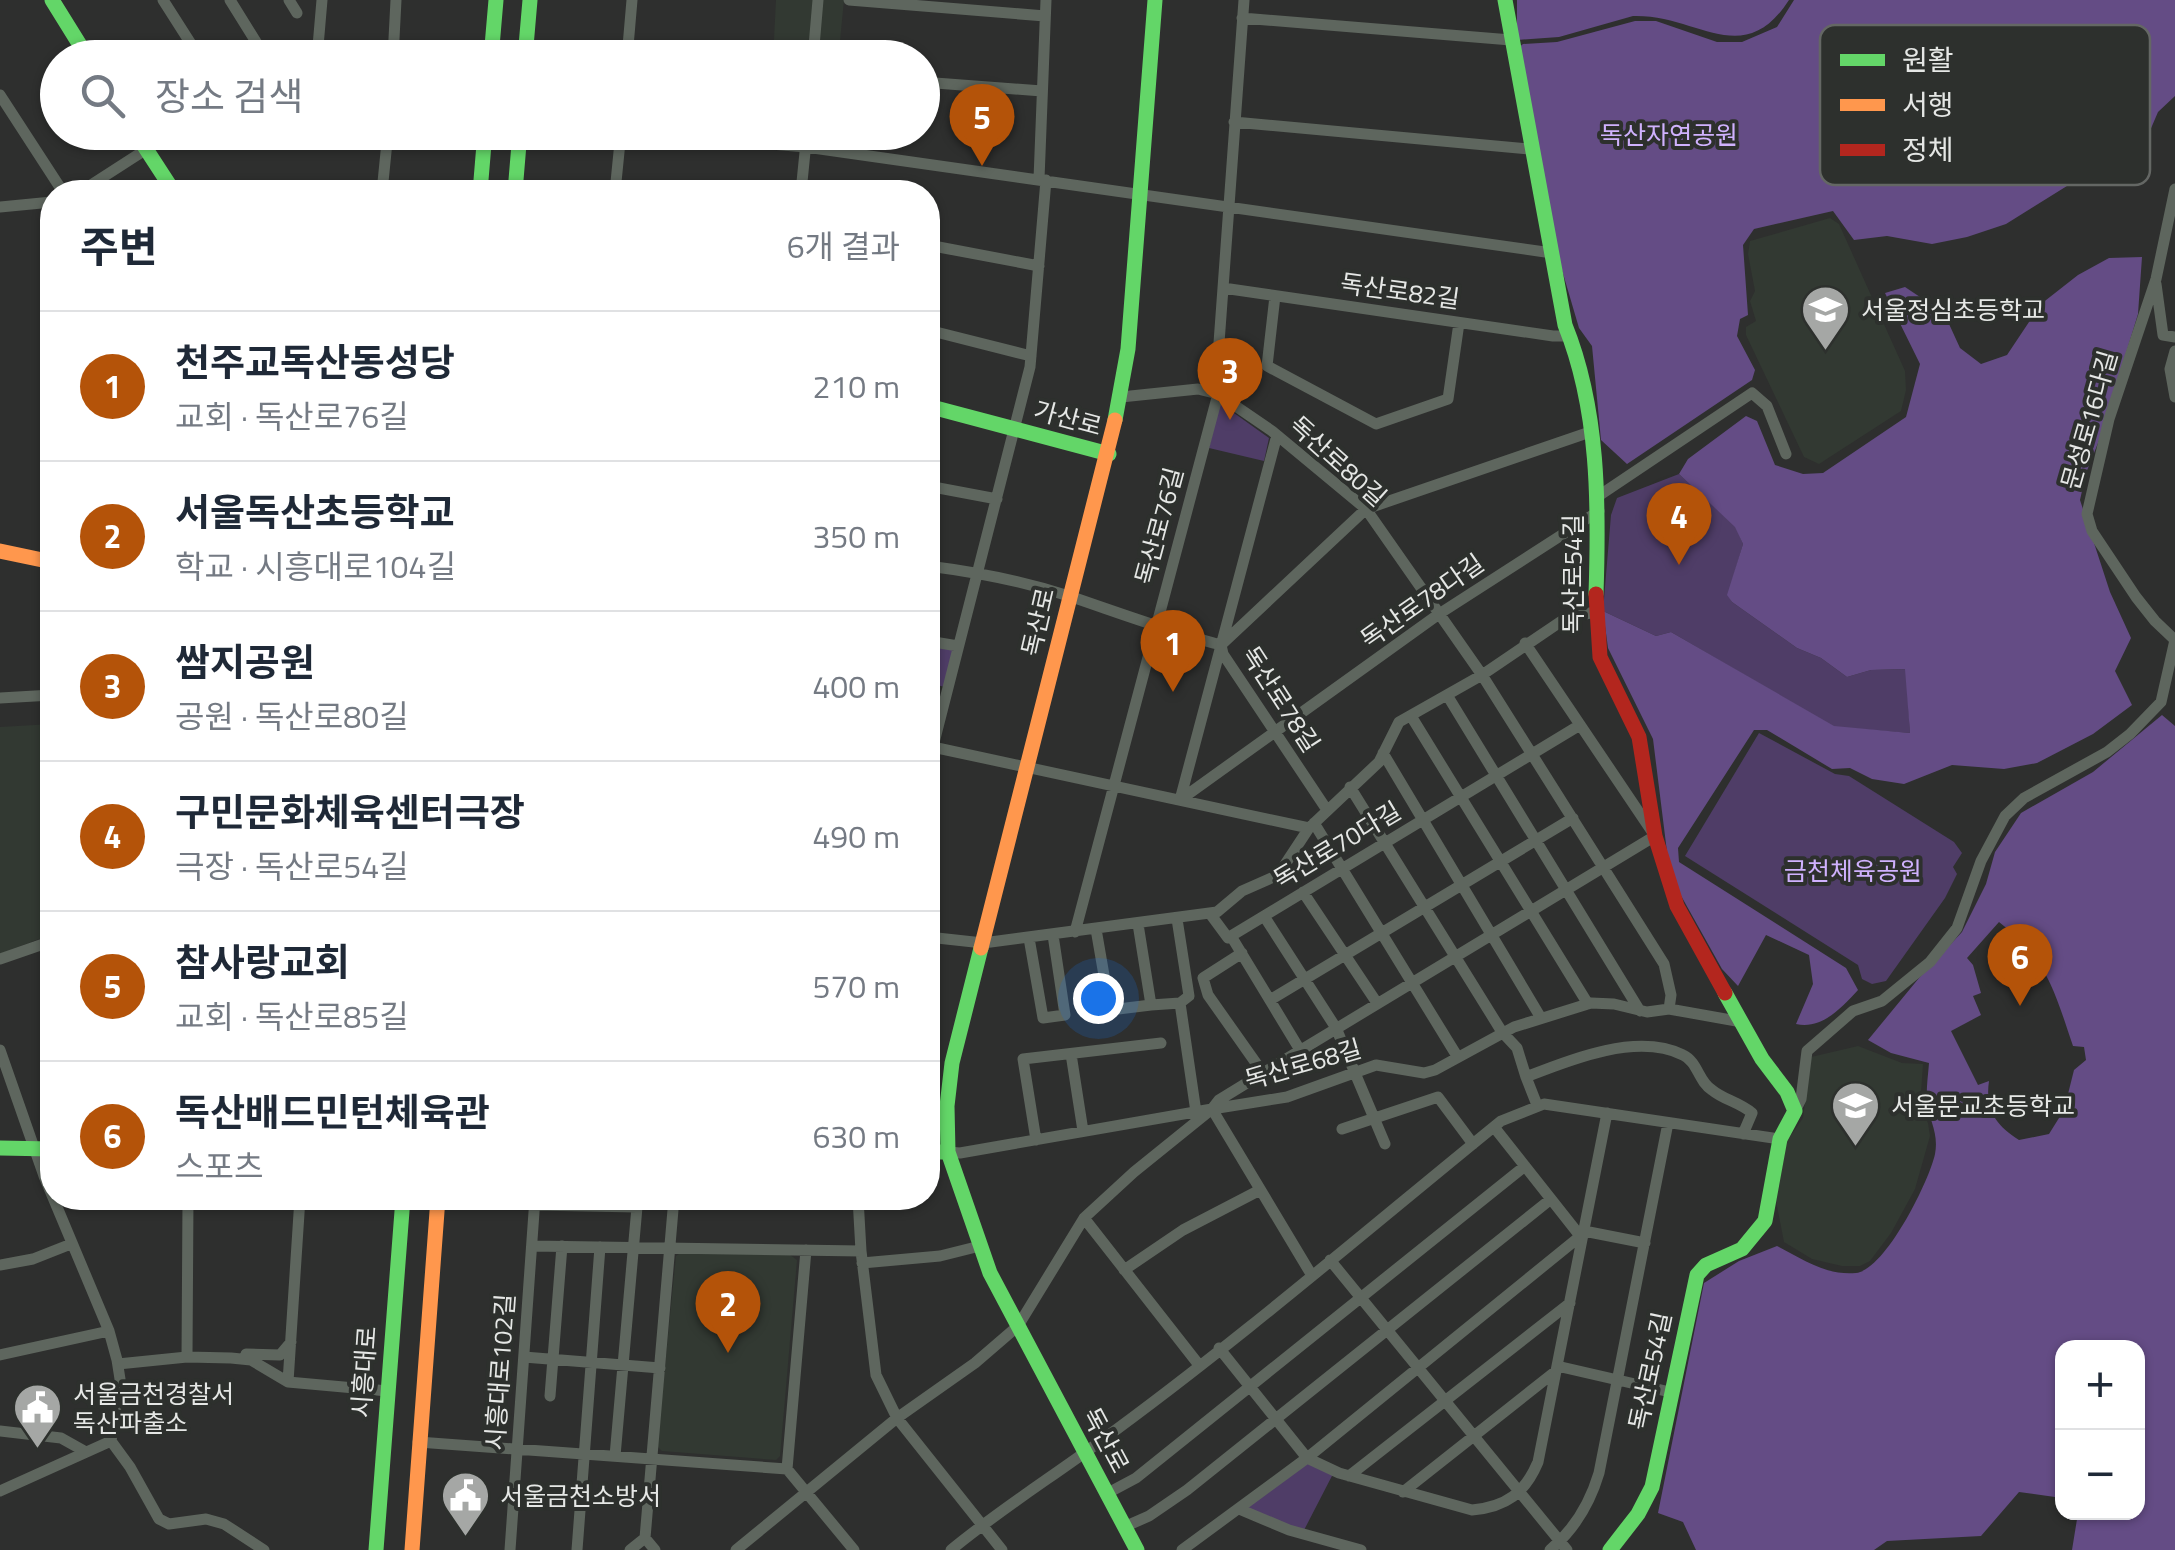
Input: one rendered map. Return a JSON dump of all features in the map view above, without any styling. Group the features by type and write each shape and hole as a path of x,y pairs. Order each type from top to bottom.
{"main road":[{"path":"52,0 77,40"},
{"path":"493,40 496,0"},
{"path":"527,40 530,0"},
{"name":"독산로","path":"1137,1550 980,1246 948,1152 947,1106 952,1063 1121,397 1155,0"},
{"name":"독산로54길","path":"1505,0 1530,149 1570,336 1580,362 1598,504 1596,612 1600,657 1639,737 1655,836 1676,906 1762,1060 1787,1092 1794,1111 1780,1139 1765,1221 1742,1250 1706,1265 1697,1275 1652,1487 1638,1514 1610,1550"},
{"path":"146,150 166,180"},
{"path":"481,180 484,150"},
{"path":"516,180 518,150"},
{"name":"가산로","path":"940,409 1108,454"},
{"path":"0,551 40,559"},
{"path":"0,1148 40,1148"},
{"path":"940,1152 948,1152"},
{"name":"시흥대로","path":"376,1550 401,1210"},
{"path":"412,1550 437,1210"}],"street":[{"path":"163,0 189,40"},
{"path":"230,0 255,40"},
{"path":"289,0 297,13"},
{"path":"318,40 322,0"},
{"path":"394,40 396,0"},
{"path":"628,40 632,0"},
{"path":"815,40 818,0"},
{"path":"848,0 1045,16"},
{"name":"가산로","path":"1015,430 1031,356 1039,266 1046,0"},
{"path":"1121,397 1198,389 1218,394 1227,205 1244,0"},
{"path":"1242,18 1511,40"},
{"path":"940,83 1042,91"},
{"path":"0,95 56,180"},
{"path":"1234,122 1530,149"},
{"path":"99,180 146,150"},
{"path":"383,180 386,150"},
{"path":"617,180 620,150"},
{"path":"802,180 806,150"},
{"path":"828,150 1552,253"},
{"name":"문성로16다길","path":"2042,789 2108,752 2161,702 2175,640 2136,597 2092,532 2087,514 2110,420 2156,279 2175,190"},
{"path":"0,207 40,203"},
{"path":"940,247 1039,266"},
{"path":"2156,279 2163,335 2175,337"},
{"name":"독산로82길","path":"1223,288 1570,336"},
{"path":"1275,296 1267,366 1376,424 1448,399 1459,322"},
{"path":"940,333 1031,356"},
{"path":"2175,352 2170,370 2175,397"},
{"name":"독산로78다길","path":"1180,800 1598,504 1741,397 1752,393 1767,406 1786,454"},
{"name":"독산로80길","path":"1218,394 1276,435 1366,510 1482,675 1664,964 1671,996 1669,1009"},
{"name":"독산로76길","path":"1075,932 1218,394"},
{"path":"940,710 1015,430"},
{"path":"1221,645 1366,510 1590,432"},
{"path":"1180,800 1276,435"},
{"path":"940,488 997,499"},
{"name":"독산로78길","path":"940,568 1069,596 1155,628 1221,645 1223,654 1327,810"},
{"path":"940,938 983,943 1211,915 1242,891 1278,875 1311,826 1379,762 1393,730 1566,618 1596,612"},
{"path":"940,643 958,646"},
{"path":"948,1152 1212,1109 1218,1100 1655,836 1525,643"},
{"path":"1447,695 1640,1012"},
{"path":"0,698 40,696"},
{"path":"1411,716 1588,1004"},
{"name":"독산로70다길","path":"1231,936 1580,724"},
{"path":"940,748 1311,826 1342,868 1458,1056"},
{"path":"1383,753 1541,1018"},
{"path":"1350,787 1502,1032 1517,1048 1538,1105"},
{"name":"독산로54길","path":"1794,1111 1800,1099 1807,1052 1853,1011 1882,1001 1930,962 1957,928 1980,861 2005,816 2024,798 2042,789"},
{"path":"1270,1000 1573,818"},
{"path":"1303,892 1377,1003"},
{"path":"1211,915 1222,934 1231,936 1300,1050"},
{"path":"1264,916 1336,1028 1385,1144"},
{"path":"1096,929 1110,1010 1180,1003 1189,996 1177,919"},
{"path":"1138,924 1150,1005"},
{"path":"1030,938 1044,1018 1065,1015 1053,935"},
{"path":"0,959 40,945"},
{"path":"1242,953 1203,978 1208,995 1263,1073"},
{"path":"1180,1003 1196,1112"},
{"name":"독산로68길","path":"736,1550 1018,1326 1084,1218 1212,1109 1287,1096 1376,1065 1424,1073 1502,1032 1588,1004 1614,1004 1640,1012 1669,1009 1744,1022"},
{"path":"1036,1140 1024,1059 1161,1044"},
{"path":"1526,1077 1576,1057 1602,1052 1657,1048 1679,1053 1696,1066 1710,1090 1740,1103 1752,1113 1743,1134"},
{"path":"0,1050 40,1164"},
{"path":"1071,1054 1084,1131"},
{"path":"1342,1130 1438,1097 1473,1144"},
{"path":"951,1550 1199,1365 1494,1127 1538,1105 1780,1139"},
{"path":"1212,1109 1311,1274"},
{"path":"1219,1348 1307,1458 1324,1468 1472,1510 1488,1509 1519,1494 1538,1462 1607,1113"},
{"path":"1330,1260 1559,1548 1592,1496 1619,1380 1668,1123"},
{"path":"1494,1127 1583,1234"},
{"path":"1106,1494 1136,1478 1524,1166"},
{"path":"1124,1270 1182,1230 1260,1190"},
{"path":"1124,1527 1149,1516 1187,1490 1551,1199"},
{"path":"58,1210 118,1364 120,1379 112,1442 159,1519 170,1524 206,1519 224,1524 264,1550"},
{"path":"187,1357 188,1210"},
{"path":"288,1382 299,1210"},
{"name":"시흥대로102길","path":"510,1550 534,1210"},
{"path":"615,1456 637,1210"},
{"path":"655,1550 645,1538 673,1210"},
{"path":"859,1210 876,1376 898,1418 1002,1550"},
{"path":"1084,1218 1199,1365"},
{"path":"1182,1550 1307,1458 1583,1234 1645,1243"},
{"path":"0,1265 33,1260 71,1244"},
{"path":"532,1246 806,1250 862,1257 940,1256 980,1246"},
{"path":"550,1396 562,1246"},
{"path":"577,1550 600,1247"},
{"path":"806,1250 787,1470 849,1548"},
{"path":"1349,1476 1570,1303"},
{"path":"0,1355 108,1332"},
{"path":"231,1358 245,1354 280,1355 291,1342"},
{"path":"118,1364 187,1357 231,1358 251,1360 288,1382 388,1391"},
{"path":"524,1357 660,1368"},
{"path":"1403,1492 1556,1369 1670,1392"},
{"path":"0,1431 62,1438 86,1452"},
{"path":"0,1491 112,1442"},
{"path":"418,1442 787,1470"},
{"path":"1239,1509 1290,1530 1361,1550"},
{"path":"630,1550 645,1538"}],"shaded area":[{"path":"776,0 844,0 840,40 774,40"},
{"name":"서울정심초등학교","path":"1830,218 1839,224 1905,371 1906,390 1901,411 1819,464 1804,457 1746,335 1746,327 1756,321 1750,301 1755,291 1748,254 1750,241"},
{"path":"40,725 40,939 0,954 0,727"},
{"name":"서울문교초등학교","path":"1858,1046 1902,1063 1923,1064 1920,1107 1930,1136 1915,1189 1891,1233 1870,1261 1860,1266 1842,1266 1812,1259 1784,1242 1776,1201 1787,1141 1803,1118 1811,1057"},
{"path":"683,1251 789,1254 797,1260 780,1456 776,1460 662,1451 657,1446 676,1256"}],"green space":[{"path":"1517,0 1789,0 1772,21 1754,32 1737,36 1633,16 1559,37 1517,40"},
{"name":"독산자연공원","path":"1794,0 2175,0 2175,96 2158,112 2150,131 2150,25 1820,25 1820,185 2069,185 2006,224 1932,244 1887,236 1854,240 1833,211 1754,229 1743,245 1748,315 1740,319 1737,336 1755,370 1752,380 1627,464 1601,440 1592,346 1579,328 1557,253 1518,48 1635,21 1656,21 1717,42 1742,42 1777,27"},
{"path":"2142,257 2138,314 2080,500 2110,592 2131,638 2115,671 2132,705 2093,734 2037,763 2004,769 1952,765 1904,784 1872,779 1850,768 1832,769 1767,730 1754,730 1678,848 1679,862 1846,968 1858,990 1823,1020 1796,1024 1813,984 1809,955 1766,935 1738,986 1722,969 1670,876 1653,739 1608,648 1603,611 1656,636 1671,632 1834,726 1910,733 1905,669 1871,670 1847,677 1821,658 1797,648 1732,602 1727,595 1743,544 1735,527 1679,474 1688,459 1746,416 1757,421 1775,465 1803,474 1823,473 1906,417 1920,364 1885,293 1905,287 1944,313 1960,348 1981,364 2007,355 2041,304 2078,275 2109,258"},
{"path":"1220,403 1269,438 1264,461 1209,448"},
{"path":"1679,474 1736,527 1743,544 1728,595 1732,602 1797,648 1821,658 1847,677 1871,670 1906,669 1910,733 1834,727 1671,632 1656,636 1603,611 1611,515 1617,498"},
{"path":"940,647 953,649 945,687 940,686"},
{"path":"2162,715 2175,726 2175,1550 2072,1550 2077,1520 2145,1520 2145,1340 2055,1340 2055,1497 2019,1492 1981,1536 1887,1541 1874,1550 1696,1550 1683,1522 1658,1513 1704,1283 1739,1261 1777,1246 1825,1269 1856,1273 1880,1257 1892,1241 1915,1203 1935,1154 1935,1133 1927,1102 1929,1063 1891,1053 1868,1040 1962,932 1986,884 1995,852 2021,813 2093,772","holes":["1999,922 2028,949 2047,977 2073,1046 2084,1047 2086,1060 2074,1070 2064,1110 2049,1134 2019,1140 1994,1115 1989,1081 1978,1085 1951,1031 1981,1015 1973,996 1981,993 1967,958"]},
{"name":"금천체육공원","path":"1759,733 1835,774 1849,776 1954,842 1962,853 1953,867 1957,874 1945,898 1886,981 1872,984 1862,979 1858,965 1685,856"},
{"path":"1307,1458 1334,1472 1302,1534 1243,1506"}],"traffic: fast":[{"path":"52,0 77,40"},
{"path":"493,40 496,0"},
{"path":"527,40 530,0"},
{"path":"1115,420 1128,349 1155,0"},
{"path":"1505,0 1565,325 1591,424 1596,594"},
{"path":"147,150 166,180"},
{"path":"481,180 484,150"},
{"path":"516,180 518,150"},
{"path":"940,409 1109,454"},
{"path":"981,948 952,1063 947,1106 948,1152 990,1273 1137,1550"},
{"path":"1610,1550 1638,1514 1652,1487 1697,1275 1706,1265 1742,1249 1765,1221 1780,1139 1795,1111 1725,993"},
{"path":"0,1148 40,1149"},
{"path":"940,1152 948,1152"},
{"path":"376,1550 402,1210"}],"traffic: slow":[{"path":"981,948 1115,420"},
{"path":"0,551 40,559"},
{"path":"412,1550 437,1210"}],"traffic: jam":[{"path":"1596,594 1600,657 1639,737 1655,836 1677,906 1725,993"}],"place":[{"name":"참사랑교회","path":"982,166"},
{"name":"서울정심초등학교","path":"1826,352"},
{"name":"쌈지공원","path":"1230,420"},
{"name":"구민문화체육센터극장","path":"1679,565"},
{"name":"천주교독산동성당","path":"1173,692"},
{"name":"독산배드민턴체육관","path":"2020,1006"},
{"name":"서울문교초등학교","path":"1856,1148"},
{"name":"서울독산초등학교","path":"728,1353"},
{"name":"서울금천경찰서 독산파출소","path":"38,1450"},
{"name":"서울금천소방서","path":"465,1538"}]}
